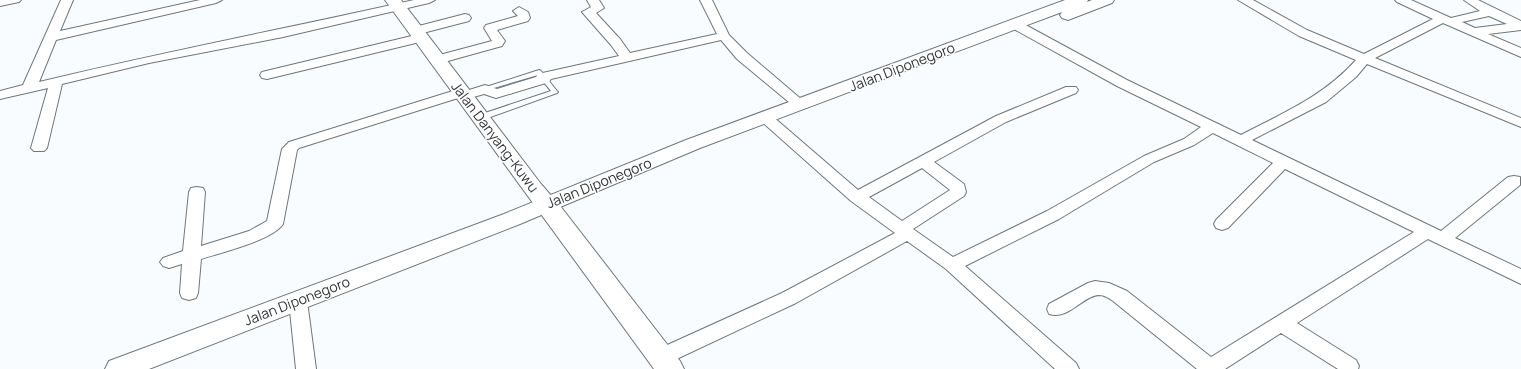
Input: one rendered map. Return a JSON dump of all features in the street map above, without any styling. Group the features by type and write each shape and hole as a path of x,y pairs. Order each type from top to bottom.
{"main road":[{"name":"Jalan Diponegoro","path":"152,369 299,306 641,173 770,121 1021,28 1080,0"},
{"name":"Jalan Diponegoro","path":"770,121 801,105 1106,0"},
{"name":"Jalan Danyang-Kuwu","path":"396,4 479,118 550,208 665,363"},
{"name":"Jalan Diponegoro","path":"119,369 299,306"}],"street":[{"path":"0,3 14,0"},
{"path":"29,88 67,0"},
{"path":"51,37 216,0"},
{"path":"0,95 149,59 396,4 429,0"},
{"path":"593,0 598,8 588,12 616,42 627,58"},
{"path":"706,0 724,36 757,70 801,105"},
{"path":"1244,0 1303,33 1521,123"},
{"path":"1401,0 1521,54"},
{"path":"1470,0 1490,12 1521,26"},
{"path":"436,60 498,43 499,41 490,28 524,18 519,11"},
{"path":"1242,140 1321,98 1351,74 1364,59 1445,20 1490,12"},
{"path":"267,75 418,35 465,18"},
{"path":"1471,32 1521,26"},
{"path":"1021,28 1122,83 1242,140 1434,236 1521,277"},
{"path":"169,262 270,229 275,224 290,149 294,145 462,94 485,89 496,94 540,74 627,58 724,36"},
{"path":"39,148 56,82"},
{"path":"857,197 1001,119 1071,90"},
{"path":"770,121 857,197 952,265 1069,369"},
{"path":"952,265 1053,215 1149,159 1189,142 1213,126"},
{"path":"665,363 788,298 904,232 958,192 958,188 923,161"},
{"path":"1222,224 1284,161"},
{"path":"1056,309 1095,288 1109,290 1126,301 1210,369 1281,324 1434,236 1514,181"},
{"path":"189,293 197,192"},
{"path":"299,306 306,369"},
{"path":"1281,324 1349,366"}],"lane":[{"path":"479,118 555,92 540,74"}]}
